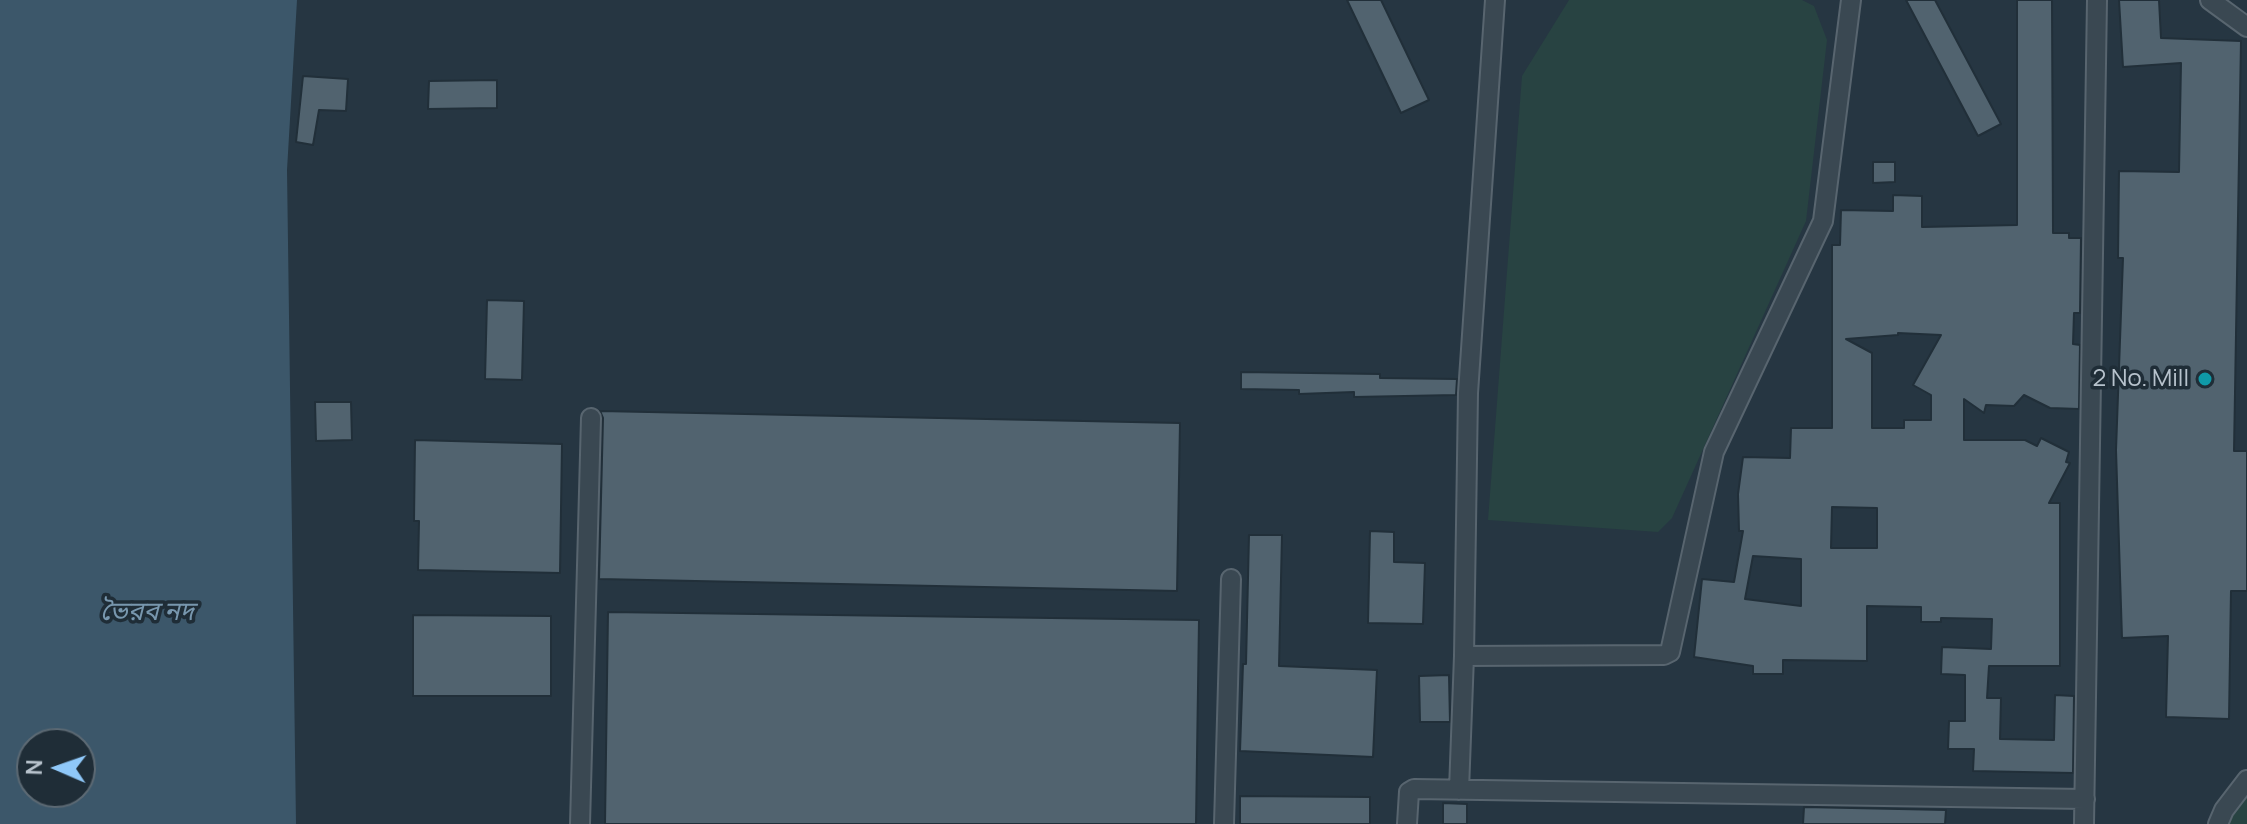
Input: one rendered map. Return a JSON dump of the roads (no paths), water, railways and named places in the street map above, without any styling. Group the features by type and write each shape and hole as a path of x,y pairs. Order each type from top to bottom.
{"street":[{"path":"1459,790 1468,393 1495,0"},
{"path":"1464,656 1664,655 1670,652 1714,452 1823,221 1851,0"},
{"path":"2084,824 2097,0"},
{"path":"2210,0 2247,27"},
{"path":"580,824 591,418"},
{"path":"1224,824 1231,579"},
{"path":"2218,824 2224,810 2247,780"},
{"path":"1407,824 1409,792 1414,789 2085,799"}],"water":[{"name":"ভৈরব নদ","path":"0,0 297,0 287,170 296,824 0,824"}],"place":[{"name":"2 No. Mill","path":"2205,379"}]}
